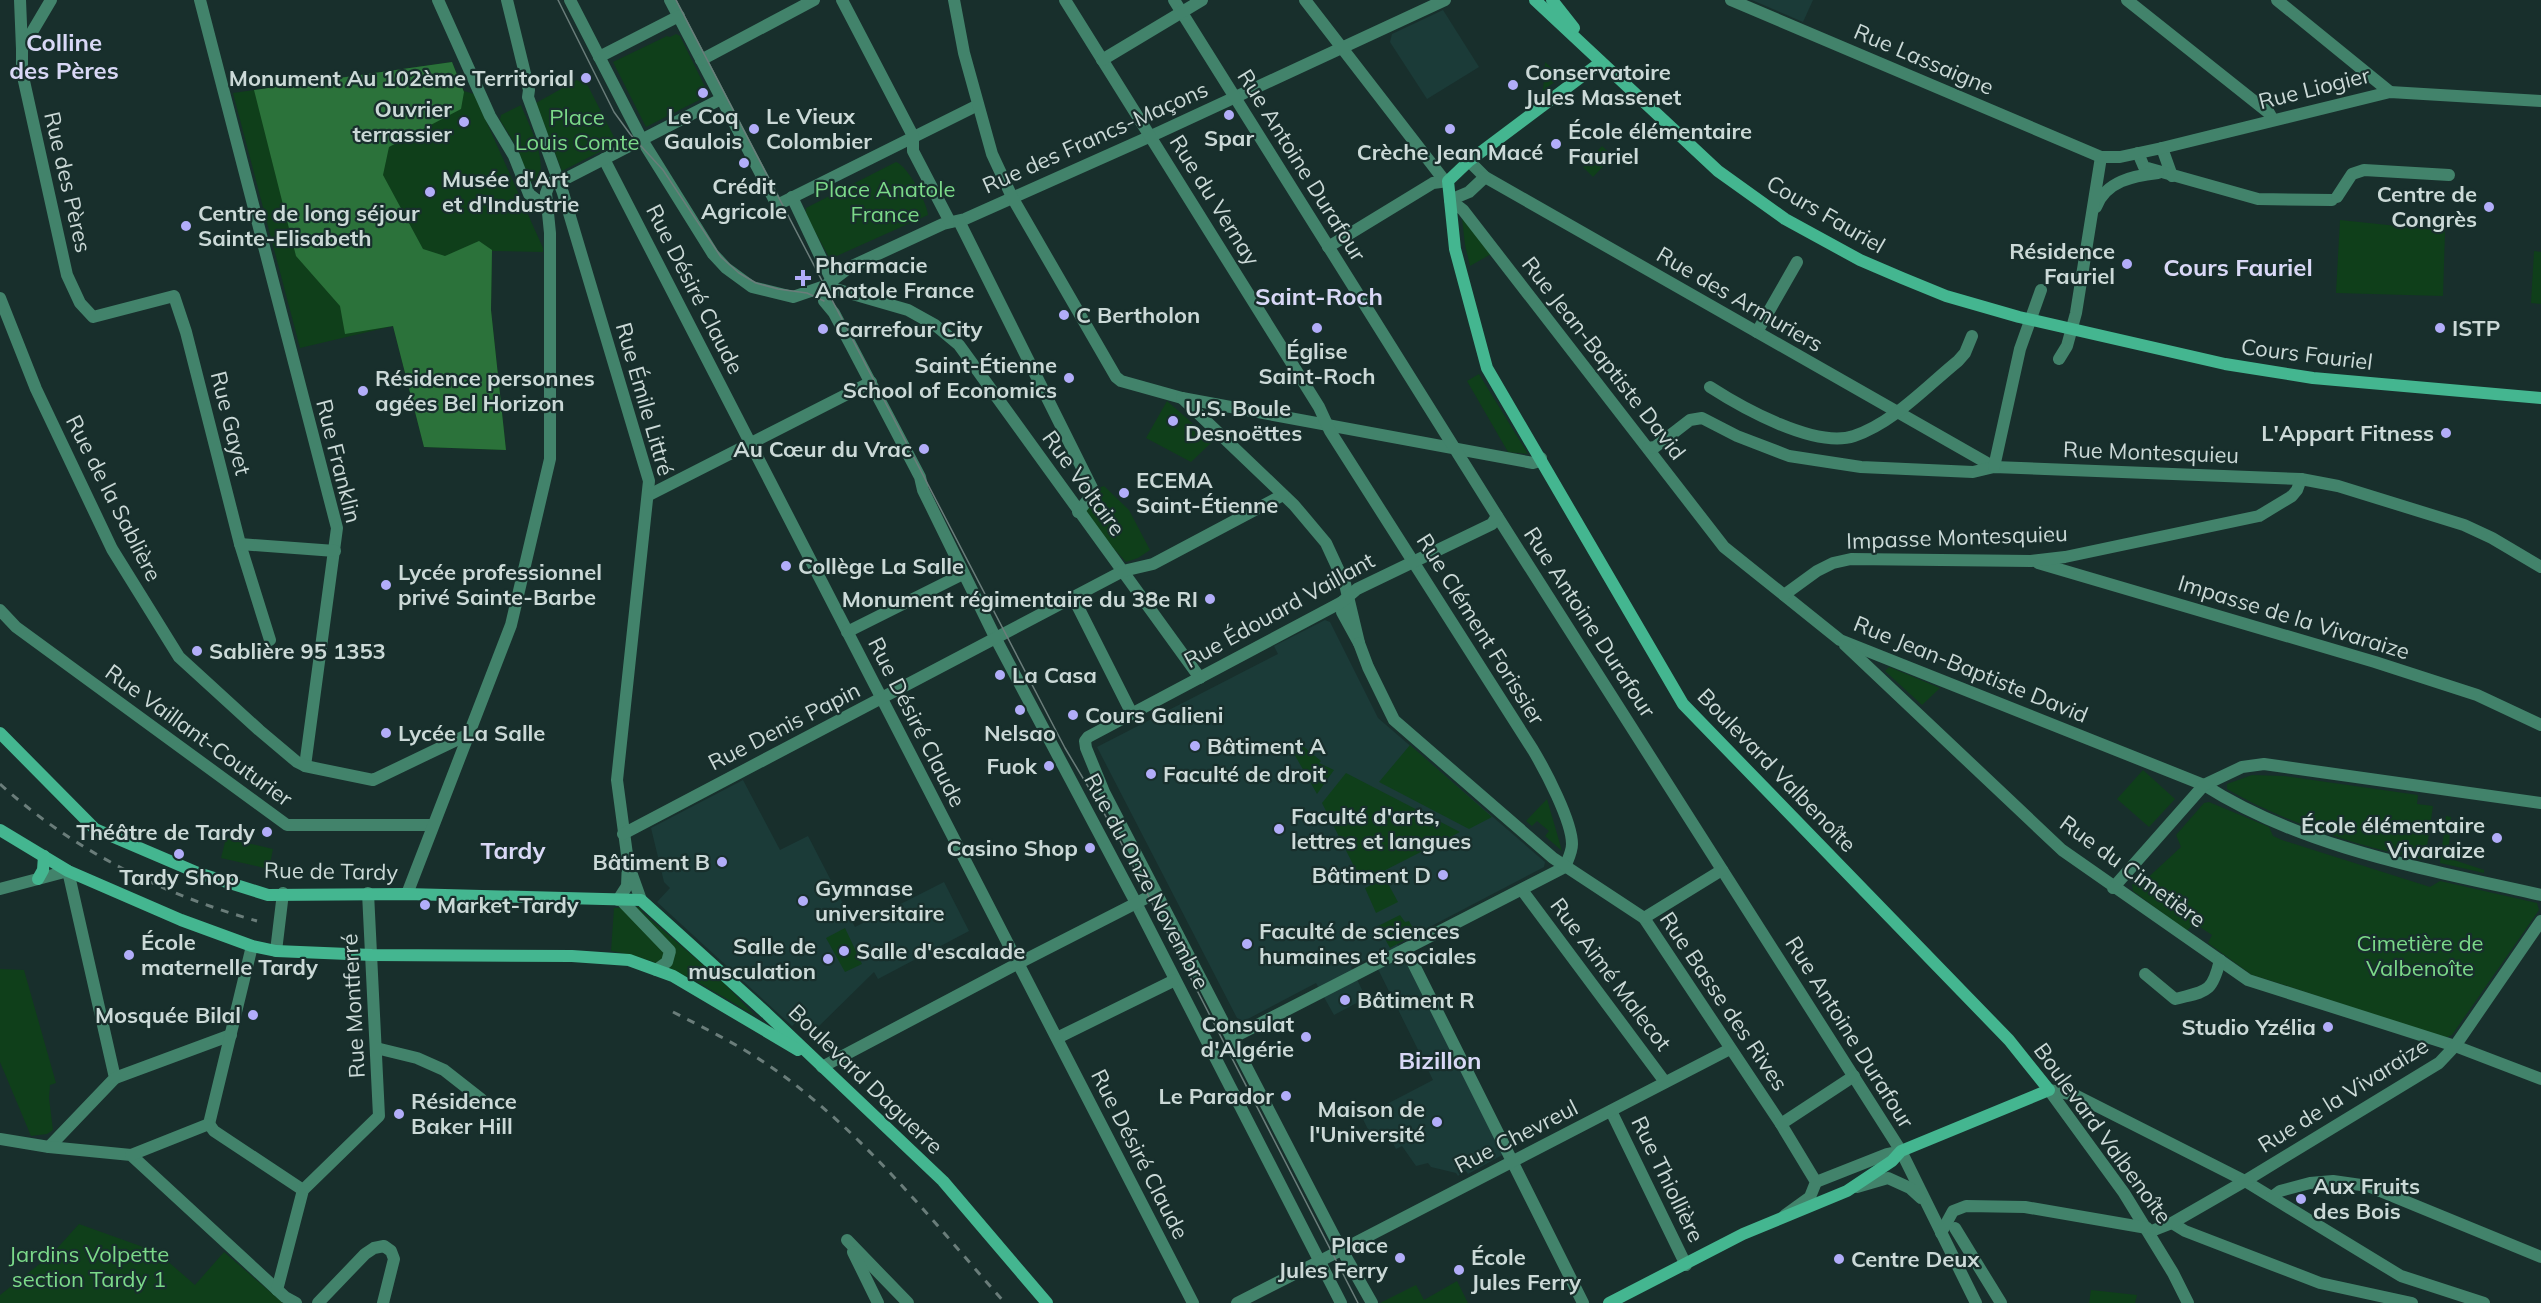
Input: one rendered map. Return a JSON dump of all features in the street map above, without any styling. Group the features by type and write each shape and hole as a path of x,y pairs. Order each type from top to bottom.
{"main road":[{"name":"Cours Fauriel","path":"1535,0 1718,171 1785,219 1860,260 1902,279 1955,299 2030,320 2275,374 2541,398"},
{"name":"Cours Fauriel","path":"1552,0 1601,62"},
{"path":"1446,180 1601,62"},
{"name":"Boulevard Valbenoîte","path":"1446,180 1455,249 1487,369 1683,704 2009,1040 2049,1090"},
{"name":"Rue de Tardy","path":"0,733 95,829 198,873 268,895 283,893 407,894 641,900"},
{"path":"0,830 68,871 182,920 252,946 276,951 372,955 572,956 629,960 673,976 820,1065"},
{"path":"38,879 43,870 44,856"},
{"name":"Boulevard Daguerre","path":"641,900 766,1013 943,1181 1047,1303"},
{"path":"766,1013 774,1036"},
{"path":"1609,1303 1743,1234 1847,1191 1892,1161 1901,1151 2049,1090"}],"street":[{"name":"Rue des Pères","path":"20,0 22,72 68,275 80,303 93,317"},
{"path":"22,49 51,0"},
{"name":"Rue Franklin","path":"200,0 337,528 305,766"},
{"path":"438,0 490,116 514,156 529,194 538,201 546,199"},
{"path":"507,0 528,97 558,178"},
{"path":"570,0 642,140 713,254 740,280 766,292 793,297 828,282 850,267 954,222"},
{"path":"670,0 777,205 978,105"},
{"path":"701,60 814,0"},
{"path":"842,0 913,136 913,151 954,222 1092,488 1091,496 1078,512"},
{"path":"954,0 978,105 992,154 1012,197 1116,377 1129,385 1182,398 1533,463 1540,461 1541,458"},
{"name":"Rue du Vernay","path":"1065,0 1319,407 1326,423"},
{"name":"Rue Antoine Durafour","path":"1174,0 1454,448 1901,1151 1976,1303"},
{"path":"1102,60 1202,0"},
{"path":"1305,0 1341,49 1446,180 1432,183 1328,247"},
{"name":"Rue des Francs-Maçons","path":"954,222 1150,136 1444,0"},
{"name":"Rue Lassaigne","path":"1731,0 2101,157"},
{"path":"2127,0 2269,113 2273,120"},
{"path":"2277,0 2390,92"},
{"path":"599,57 679,16"},
{"name":"Rue Liogier","path":"2101,157 2162,148 2390,92 2541,101"},
{"path":"407,894 511,625 550,459 550,233 546,199 549,185 558,178 566,178 721,99"},
{"path":"2162,148 2166,174"},
{"path":"2139,153 2144,167 2258,199 2335,198 2352,174 2364,170 2449,175"},
{"path":"2059,359 2067,346 2078,299 2101,157"},
{"name":"Rue Désiré Claude","path":"604,159 1193,1303"},
{"name":"Rue des Armuriers","path":"1469,161 1485,177 1994,467"},
{"path":"2092,219 2101,196 2107,189 2128,179 2166,174"},
{"path":"1450,200 1469,192 1485,177"},
{"name":"Rue Émile Littré","path":"558,178 649,481 616,780 628,862"},
{"path":"792,197 828,282"},
{"name":"Rue Jean-Baptiste David","path":"1450,200 1470,219 1730,553 1840,640 2204,785 2224,798 2298,832 2421,868 2541,895"},
{"path":"1756,332 1797,262"},
{"name":"Rue du Onze Novembre","path":"828,282 824,301 834,313 871,382 920,477 923,490 996,639 1136,903 1341,1303"},
{"name":"Rue Voltaire","path":"828,282 908,310 935,325 959,345 1200,678"},
{"path":"1994,467 2020,349 2041,290"},
{"name":"Rue Gayet","path":"93,317 174,296 186,332 240,544 270,640"},
{"name":"Rue de la Sablière","path":"0,298 36,389 112,549 179,657 259,730 305,766"},
{"path":"1710,387 1754,414 1817,435 1852,437 1868,430 1896,412 1958,361 1965,353 1972,336"},
{"path":"649,495 871,382"},
{"path":"1182,398 1283,495 1326,543 1345,599"},
{"name":"Rue Montesquieu","path":"1648,448 1655,447 1690,420 1702,418 1737,436 1789,456 1861,467 1972,472 1994,467 2301,479 2338,486 2464,525 2492,538 2541,567"},
{"name":"Rue Clément Forissier","path":"1326,423 1549,776 1572,842 1564,867"},
{"name":"Impasse Montesquieu","path":"1784,596 1816,571 1833,563 1851,559 2031,561 2065,557 2259,516 2292,496 2301,479"},
{"name":"Rue Denis Papin","path":"624,834 1074,599 1123,571 1153,564 1283,495"},
{"name":"Rue Édouard Vaillant","path":"1085,745 1089,737 1345,599 1357,589 1492,524 1497,516"},
{"path":"240,544 335,552"},
{"name":"Impasse de la Vivaraize","path":"2031,561 2466,691 2541,726"},
{"path":"847,632 963,574"},
{"path":"1074,599 1132,714"},
{"name":"Rue Basse des Rives","path":"1345,599 1368,667 1394,720 1564,867 1644,918 1781,1124 1816,1182"},
{"name":"Rue Vaillant-Couturier","path":"0,610 25,634 287,825 433,825"},
{"name":"Rue du Cimetière","path":"1840,640 2062,850 2248,980 2455,1046 2468,1053 2541,1079"},
{"path":"305,766 373,780 470,734"},
{"name":"Rue du Onze Novembre","path":"1085,745 1104,792 1341,1250 1372,1303"},
{"path":"2114,888 2204,785 2242,767 2264,765 2541,803"},
{"path":"628,862 627,886 619,900 670,951 667,962 656,970"},
{"path":"628,862 641,900"},
{"path":"1232,1038 1564,867"},
{"path":"1644,918 1722,870"},
{"path":"0,889 68,871 115,1078"},
{"name":"Rue Aimé Malecot","path":"1522,890 1665,1082"},
{"path":"820,1065 1156,892"},
{"path":"276,951 283,893"},
{"name":"Rue Montferré","path":"303,1190 379,1116 368,894"},
{"name":"Rue de la Vivaraize","path":"2148,1230 2172,1223 2439,1063 2455,1046 2541,921"},
{"path":"252,946 209,1124 214,1131 303,1190 277,1290"},
{"path":"1406,949 1582,1303"},
{"path":"2145,974 2175,999 2205,991 2215,981 2220,960"},
{"path":"1057,1038 1175,980"},
{"path":"49,1147 115,1078 231,1035"},
{"path":"376,1047 417,1058 444,1070 481,1099"},
{"name":"Rue Chevreul","path":"1237,1303 1730,1049"},
{"path":"1781,1124 1854,1076"},
{"path":"2049,1090 2076,1095 2245,1181 2401,1276 2484,1303"},
{"name":"Boulevard Valbenoîte","path":"2049,1090 2124,1193 2148,1230 2188,1303"},
{"name":"Rue Thiollière","path":"1611,1111 1686,1265"},
{"path":"0,1139 49,1147 131,1155 209,1124"},
{"path":"1780,1219 1810,1197 1816,1182 1887,1154 1901,1151"},
{"path":"131,1155 277,1290 296,1303"},
{"path":"1847,1191 1888,1178 1910,1188 1926,1203"},
{"path":"2272,1197 2280,1191 2310,1183 2333,1181 2368,1186 2541,1257"},
{"path":"1941,1233 1953,1211 1966,1206 2025,1207 2148,1230"},
{"path":"2172,1223 2185,1231 2320,1283 2412,1303"},
{"path":"1955,1228 2001,1303"},
{"path":"878,1303 847,1240 908,1303"},
{"path":"318,1303 365,1254 374,1248 384,1246 391,1251 394,1258 383,1303"},
{"path":"1960,1272 1968,1265 1977,1265"}],"shaded area":[{"path":"1752,0 1813,0 1803,22"},
{"path":"1443,10 1479,67 1427,99 1390,42 1392,34"},
{"path":"1325,620 1330,622 1378,718 1545,862 1544,867 1397,944 1504,1154 1468,1174 1465,1170 1458,1176 1456,1173 1431,1167 1428,1163 1416,1166 1402,1146 1396,1149 1388,1134 1377,1138 1374,1142 1362,1117 1433,1080 1372,957 1351,967 1366,998 1334,1015 1316,983 1244,1021 1237,1018 1097,747 1278,654 1274,646"},
{"path":"743,780 780,850 808,836 855,927 944,882 969,931 878,979 874,972 817,1028 804,1015 792,1026 657,902 670,888 664,882 651,828"}],"green space":[{"path":"676,34 680,36 709,95 646,127 613,62 667,36"},
{"path":"452,62 464,91 474,94 543,248 543,252 492,251 491,310 506,450 424,447 393,326 300,348 233,93"},
{"path":"452,62 464,92 461,109 389,147 383,175 423,249 445,256 479,241 492,250 491,310 506,450 424,447 393,326 345,334 340,306 296,256 254,90"},
{"path":"1545,62 1561,77 1543,91"},
{"name":"Place Louis Comte","path":"577,80 588,86 617,143 562,171 536,103"},
{"path":"521,105 540,155 540,176 537,185 535,180 530,182 517,147 500,120 501,115"},
{"path":"1602,146 1613,156 1593,177 1583,167"},
{"name":"Place Anatole France","path":"896,162 906,170 916,186 928,215 830,259 806,215 806,208"},
{"path":"1462,218 1491,254 1470,266 1465,245"},
{"path":"2340,220 2445,231 2443,296 2336,293"},
{"path":"2534,251 2541,252 2541,304 2531,303"},
{"path":"1479,374 1528,454 1508,452 1467,381"},
{"name":"U.S. Boule Desnoëttes","path":"1167,401 1213,441 1191,462 1146,438"},
{"path":"1104,486 1129,510 1150,550 1138,558 1126,562 1106,540 1085,510 1096,489"},
{"path":"1889,667 1940,688 1922,705 1885,671"},
{"path":"1297,741 1321,761 1319,763 1334,770 1317,794 1289,745"},
{"path":"1410,745 1492,817 1469,829 1379,782"},
{"path":"2143,770 2175,799 2149,827 2117,799"},
{"path":"1346,773 1460,832 1362,882 1322,803"},
{"path":"2252,775 2284,776 2418,795 2417,804 2433,806 2425,860 2374,848 2323,832 2274,813 2227,789 2227,784"},
{"path":"1547,799 1562,851 1545,836 1549,831 1537,821 1532,826 1526,821"},
{"name":"Cimetière de Valbenoîte","path":"2209,802 2269,827 2273,836 2282,840 2430,887 2440,881 2537,903 2539,910 2452,1035 2445,1038 2252,975 2208,943 2212,935 2194,923 2187,931 2133,891 2132,884 2141,884 2181,847 2176,835 2204,803"},
{"path":"2446,816 2451,817 2448,858 2484,870 2484,873 2440,863"},
{"path":"226,838 273,849 269,869 221,858"},
{"path":"1385,878 1398,902 1376,913 1365,888"},
{"path":"639,907 643,913 724,983 755,1016 686,976 631,955 611,951 614,908"},
{"path":"1400,915 1405,922 1409,921 1416,934 1390,948 1378,926"},
{"name":"Salle d'escalade","path":"845,928 862,964 845,972 826,938"},
{"path":"0,969 24,970 56,1083 50,1085 49,1098 53,1130 47,1134 31,1136 0,1062"},
{"name":"Jardins Volpette section Tardy 1","path":"79,1224 157,1252 195,1285 224,1252 283,1303 0,1303 0,1295 51,1255"},
{"path":"1457,1281 1468,1303 1380,1303 1416,1285 1424,1300"},
{"path":"2091,1290 2137,1295 2135,1303 2089,1303"}],"tram line":[{"path":"558,0 614,112 630,134 663,170 721,257 739,273 756,283 807,293 824,301"},
{"path":"676,0 1065,748 1117,835 1358,1303"}],"railway":[{"path":"0,784 28,808 89,850 187,898 257,921"},
{"path":"673,1012 755,1056 781,1074 842,1125 899,1182 1005,1303"}],"place":[{"name":"Monument Au 102ème Territorial","path":"586,78"},
{"name":"Conservatoire Jules Massenet","path":"1513,85"},
{"name":"Le Coq Gaulois","path":"703,93"},
{"name":"Spar","path":"1229,115"},
{"name":"Ouvrier terrassier","path":"464,122"},
{"name":"Le Vieux Colombier","path":"754,129"},
{"name":"Crèche Jean Macé","path":"1450,129"},
{"name":"École élémentaire Fauriel","path":"1556,144"},
{"name":"Crédit Agricole","path":"744,163"},
{"name":"Musée d'Art et d'Industrie","path":"430,192"},
{"name":"Centre de Congrès","path":"2489,207"},
{"name":"Centre de long séjour Sainte-Elisabeth","path":"186,226"},
{"name":"Résidence Fauriel","path":"2127,264"},
{"name":"Pharmacie Anatole France","path":"803,278"},
{"name":"C Bertholon","path":"1064,315"},
{"name":"Église Saint-Roch","path":"1317,328"},
{"name":"ISTP","path":"2440,328"},
{"name":"Carrefour City","path":"823,329"},
{"name":"Saint-Étienne School of Economics","path":"1069,378"},
{"name":"Résidence personnes agées Bel Horizon","path":"363,391"},
{"name":"U.S. Boule Desnoëttes","path":"1173,421"},
{"name":"L'Appart Fitness","path":"2446,433"},
{"name":"Au Cœur du Vrac","path":"924,449"},
{"name":"ECEMA Saint-Étienne","path":"1124,493"},
{"name":"Collège La Salle","path":"786,566"},
{"name":"Lycée professionnel privé Sainte-Barbe","path":"386,585"},
{"name":"Monument régimentaire du 38e RI","path":"1210,599"},
{"name":"Sablière 95 1353","path":"197,651"},
{"name":"La Casa","path":"1000,675"},
{"name":"Nelsao","path":"1020,710"},
{"name":"Cours Galieni","path":"1073,715"},
{"name":"Lycée La Salle","path":"386,733"},
{"name":"Bâtiment A","path":"1195,746"},
{"name":"Fuok","path":"1049,766"},
{"name":"Faculté de droit","path":"1151,774"},
{"name":"Faculté d'arts, lettres et langues","path":"1279,829"},
{"name":"Théâtre de Tardy","path":"267,832"},
{"name":"École élémentaire Vivaraize","path":"2497,838"},
{"name":"Casino Shop","path":"1090,848"},
{"name":"Tardy Shop","path":"179,854"},
{"name":"Bâtiment B","path":"722,862"},
{"name":"Bâtiment D","path":"1443,875"},
{"name":"Gymnase universitaire","path":"803,901"},
{"name":"Market-Tardy","path":"425,905"},
{"name":"Faculté de sciences humaines et sociales","path":"1247,944"},
{"name":"Salle d'escalade","path":"844,951"},
{"name":"École maternelle Tardy","path":"129,955"},
{"name":"Salle de musculation","path":"828,959"},
{"name":"Bâtiment R","path":"1345,1000"},
{"name":"Mosquée Bilal","path":"253,1015"},
{"name":"Studio Yzélia","path":"2328,1027"},
{"name":"Consulat d'Algérie","path":"1306,1037"},
{"name":"Le Parador","path":"1286,1096"},
{"name":"Résidence Baker Hill","path":"399,1114"},
{"name":"Maison de l'Université","path":"1437,1122"},
{"name":"Aux Fruits des Bois","path":"2301,1199"},
{"name":"Place Jules Ferry","path":"1400,1258"},
{"name":"Centre Deux","path":"1839,1259"},
{"name":"École Jules Ferry","path":"1459,1270"}],"district":[{"name":"Colline des Pères","path":"64,57"},
{"name":"Cours Fauriel","path":"2238,268"},
{"name":"Saint-Roch","path":"1319,297"},
{"name":"Tardy","path":"513,851"},
{"name":"Bizillon","path":"1440,1061"}]}
